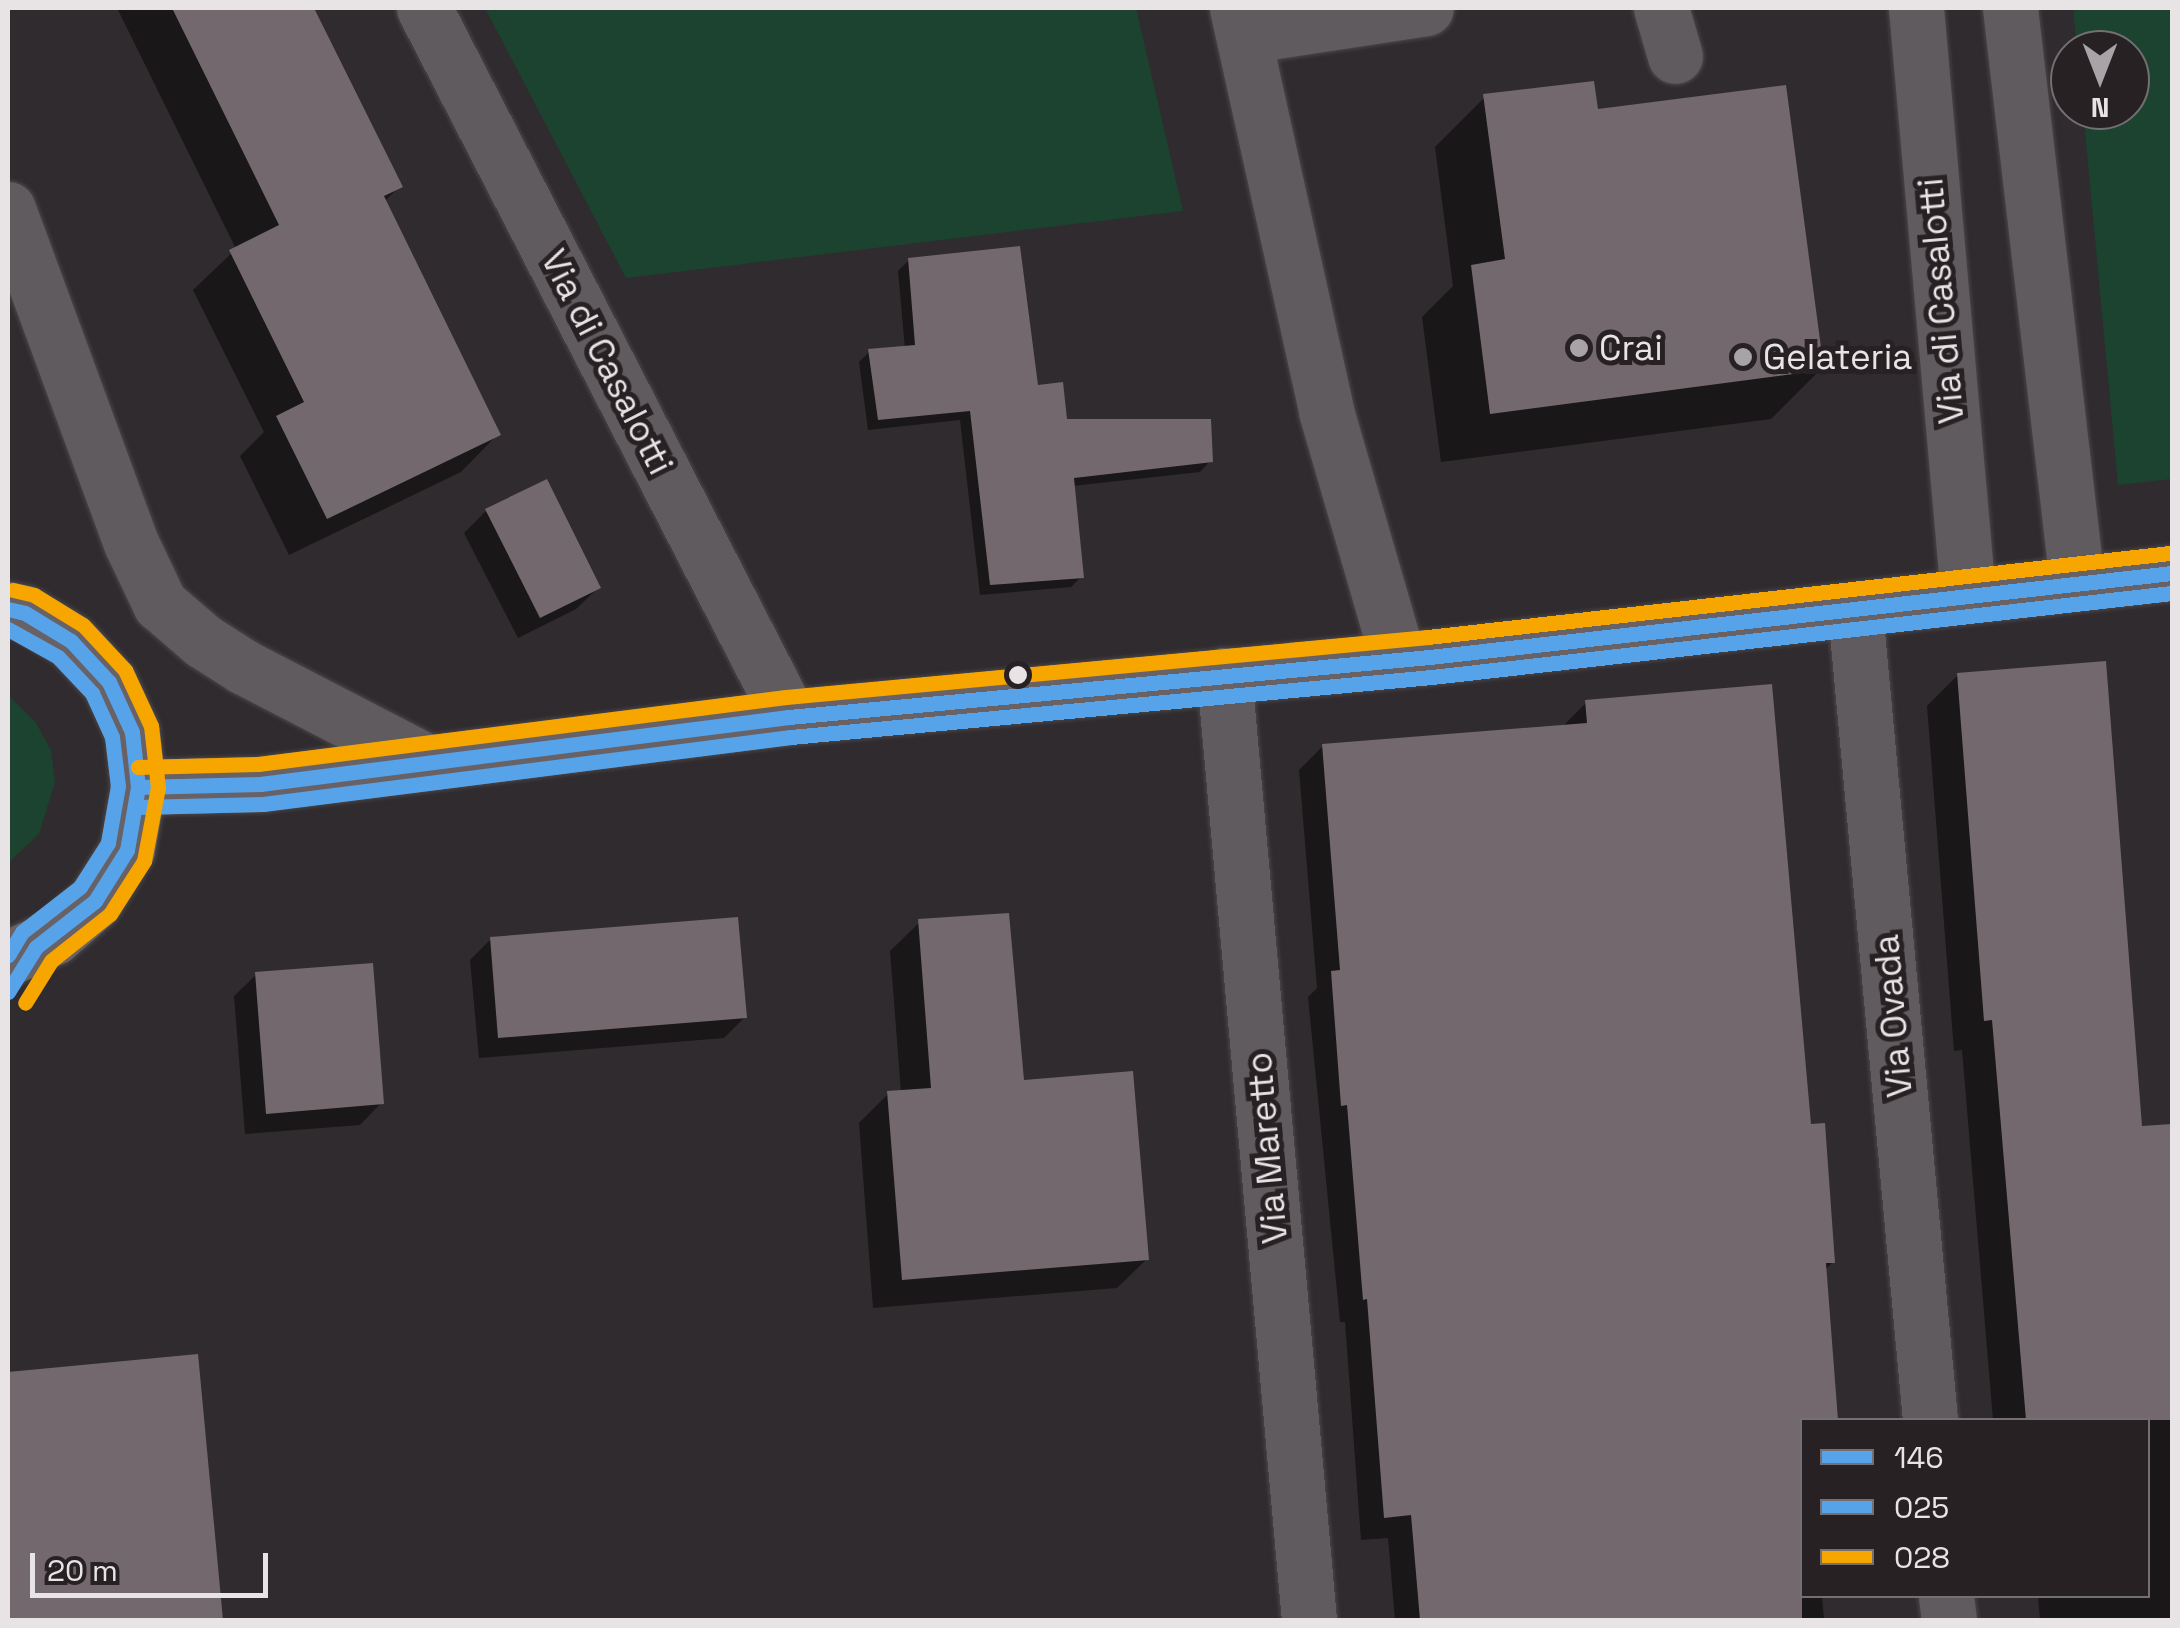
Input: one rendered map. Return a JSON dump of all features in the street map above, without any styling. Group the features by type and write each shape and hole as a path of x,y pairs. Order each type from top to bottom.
{"street":[{"name":"Via di Casalotti","path":"424,8 789,718"},
{"path":"1398,660 1326,411 1241,22 1426,8"},
{"name":"Via di Casalotti","path":"1916,8 1968,595"},
{"path":"2010,8 2077,583"},
{"path":"8,209 130,543 160,604 202,641 244,667 428,762"},
{"path":"138,788 233,786 789,718 1398,660 2172,574"},
{"path":"13,602 72,641 109,682 132,732 138,788 127,850 95,901 17,966"},
{"name":"Via Ovada","path":"1855,610 1930,1418"},
{"name":"Via Maretto","path":"1224,675 1309,1620"}],"green space":[{"path":"485,8 1136,8 1183,211 626,278"},
{"path":"2073,8 2172,8 2172,479 2118,485 2085,130 2150,130 2150,30 2075,30"},
{"path":"8,695 36,723 51,750 55,782 39,834 8,863"}],"building":[{"path":"172,8 314,8 403,187 384,196 501,435 327,519 276,416 304,402 229,250 279,225"},
{"path":"1594,81 1598,109 1786,85 1824,370 1490,414 1471,265 1505,259 1483,94"},
{"path":"1020,246 1038,385 1063,382 1067,419 1211,419 1213,462 1074,478 1084,578 990,585 970,411 878,420 868,349 915,345 908,258"},
{"path":"547,479 601,588 540,618 485,509"},
{"path":"2106,661 2142,1126 2172,1124 2172,1420 2026,1418 1992,1020 1984,1021 1957,673"},
{"path":"1772,684 1811,1124 1825,1123 1835,1263 1826,1263 1838,1418 1800,1418 1802,1620 1420,1620 1411,1515 1384,1518 1347,1105 1341,1106 1331,971 1340,970 1322,744 1587,723 1585,700"},
{"path":"1009,913 1024,1080 1133,1071 1149,1260 902,1280 887,1091 931,1088 918,919"},
{"path":"738,917 747,1018 498,1038 490,937"},
{"path":"373,963 384,1104 266,1114 255,972"},
{"path":"198,1354 223,1620 8,1620 8,1372"}],"transit line":[{"name":"028","path":"138,767 258,764 786,697 1428,637 2170,553"},
{"name":"146","path":"138,787 260,784 789,717 1430,657 2172,573"},
{"name":"028","path":"13,590 34,595 83,625 125,670 151,726 158,787 144,861 110,914 51,961 25,1003"},
{"name":"025","path":"138,807 263,804 791,737 1432,677 2172,593"},
{"name":"146","path":"8,609 25,613 71,641 109,682 132,732 138,787 127,850 95,901 36,947 8,992"},
{"name":"025","path":"8,629 58,657 92,693 112,737 118,786 108,843 80,887 22,932 8,955"}],"place":[{"name":"Crai","path":"1579,348"},
{"name":"Gelateria","path":"1743,357"}]}
